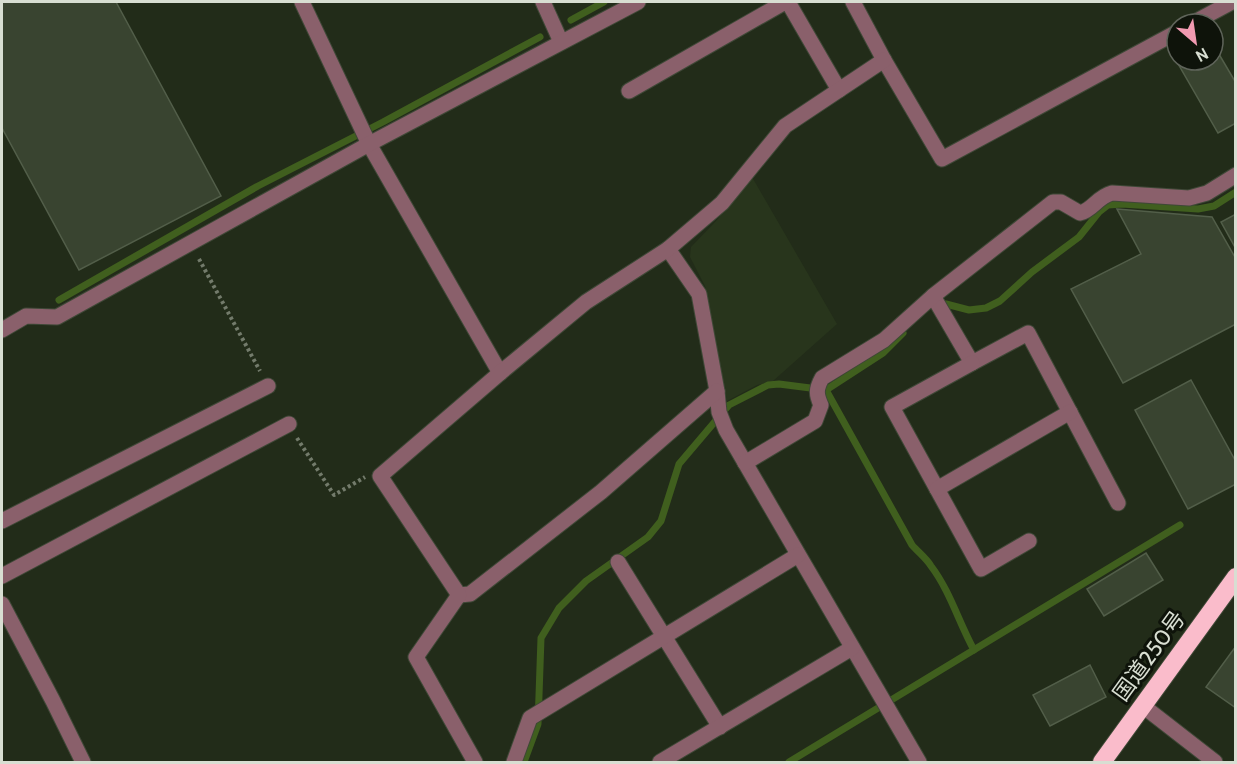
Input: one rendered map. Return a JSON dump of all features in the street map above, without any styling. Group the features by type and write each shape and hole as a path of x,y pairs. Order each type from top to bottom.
{"highway":[{"name":"国道250号","path":"1102,762 1236,578"}],"street":[{"path":"302,2 366,137 500,373"},
{"path":"543,2 561,42"},
{"path":"2,330 26,316 57,317 366,137 638,2"},
{"path":"629,91 786,2 839,90"},
{"path":"853,2 942,159 1165,38"},
{"path":"1213,12 1232,2"},
{"path":"459,595 380,476 586,302 668,249 722,203 785,126 884,60"},
{"path":"745,462 815,421 821,405 817,390 822,378 884,340 933,296 1053,202 1061,202 1080,213 1086,212 1103,195 1112,193 1189,198 1207,193 1236,176"},
{"path":"668,249 699,294 721,417 798,555 919,762"},
{"path":"933,296 972,363"},
{"path":"1029,541 981,569 892,407 1028,333 1118,503"},
{"path":"2,520 268,386"},
{"path":"459,595 470,594 601,492 717,391"},
{"path":"937,489 1070,412"},
{"path":"2,576 289,424"},
{"path":"514,762 530,718 798,555"},
{"path":"618,562 720,727"},
{"path":"459,595 416,657 475,762"},
{"path":"2,604 83,762"},
{"path":"660,762 852,648"},
{"path":"1143,706 1215,762"}],"shaded area":[{"path":"752,177 837,324 773,381 757,385 727,401 705,286 690,257 691,247"}],"building":[{"path":"2,2 116,2 221,196 79,270 2,128"},
{"path":"1225,64 1236,83 1236,123 1218,133 1183,72 1225,72"},
{"path":"1117,209 1212,217 1236,259 1236,324 1123,383 1071,289 1141,254"},
{"path":"1236,214 1236,249 1221,222"},
{"path":"1191,380 1236,462 1236,484 1188,509 1135,410"},
{"path":"1146,553 1163,580 1104,616 1087,589"},
{"path":"1236,646 1236,708 1206,687"},
{"path":"1090,665 1106,697 1050,726 1033,695"}],"waterway":[{"path":"571,20 604,2"},
{"path":"59,300 258,186 383,122 540,37"},
{"path":"946,304 969,310 986,308 1000,301 1032,272 1079,237 1099,212 1108,205 1198,209 1214,206 1236,192"},
{"path":"524,762 538,724 541,638 559,608 586,581 648,537 661,521 679,464 729,405 768,385 779,384 826,390 883,353 903,333"},
{"path":"826,390 912,545 929,563 944,586 974,650"},
{"path":"789,762 1180,525"}]}
